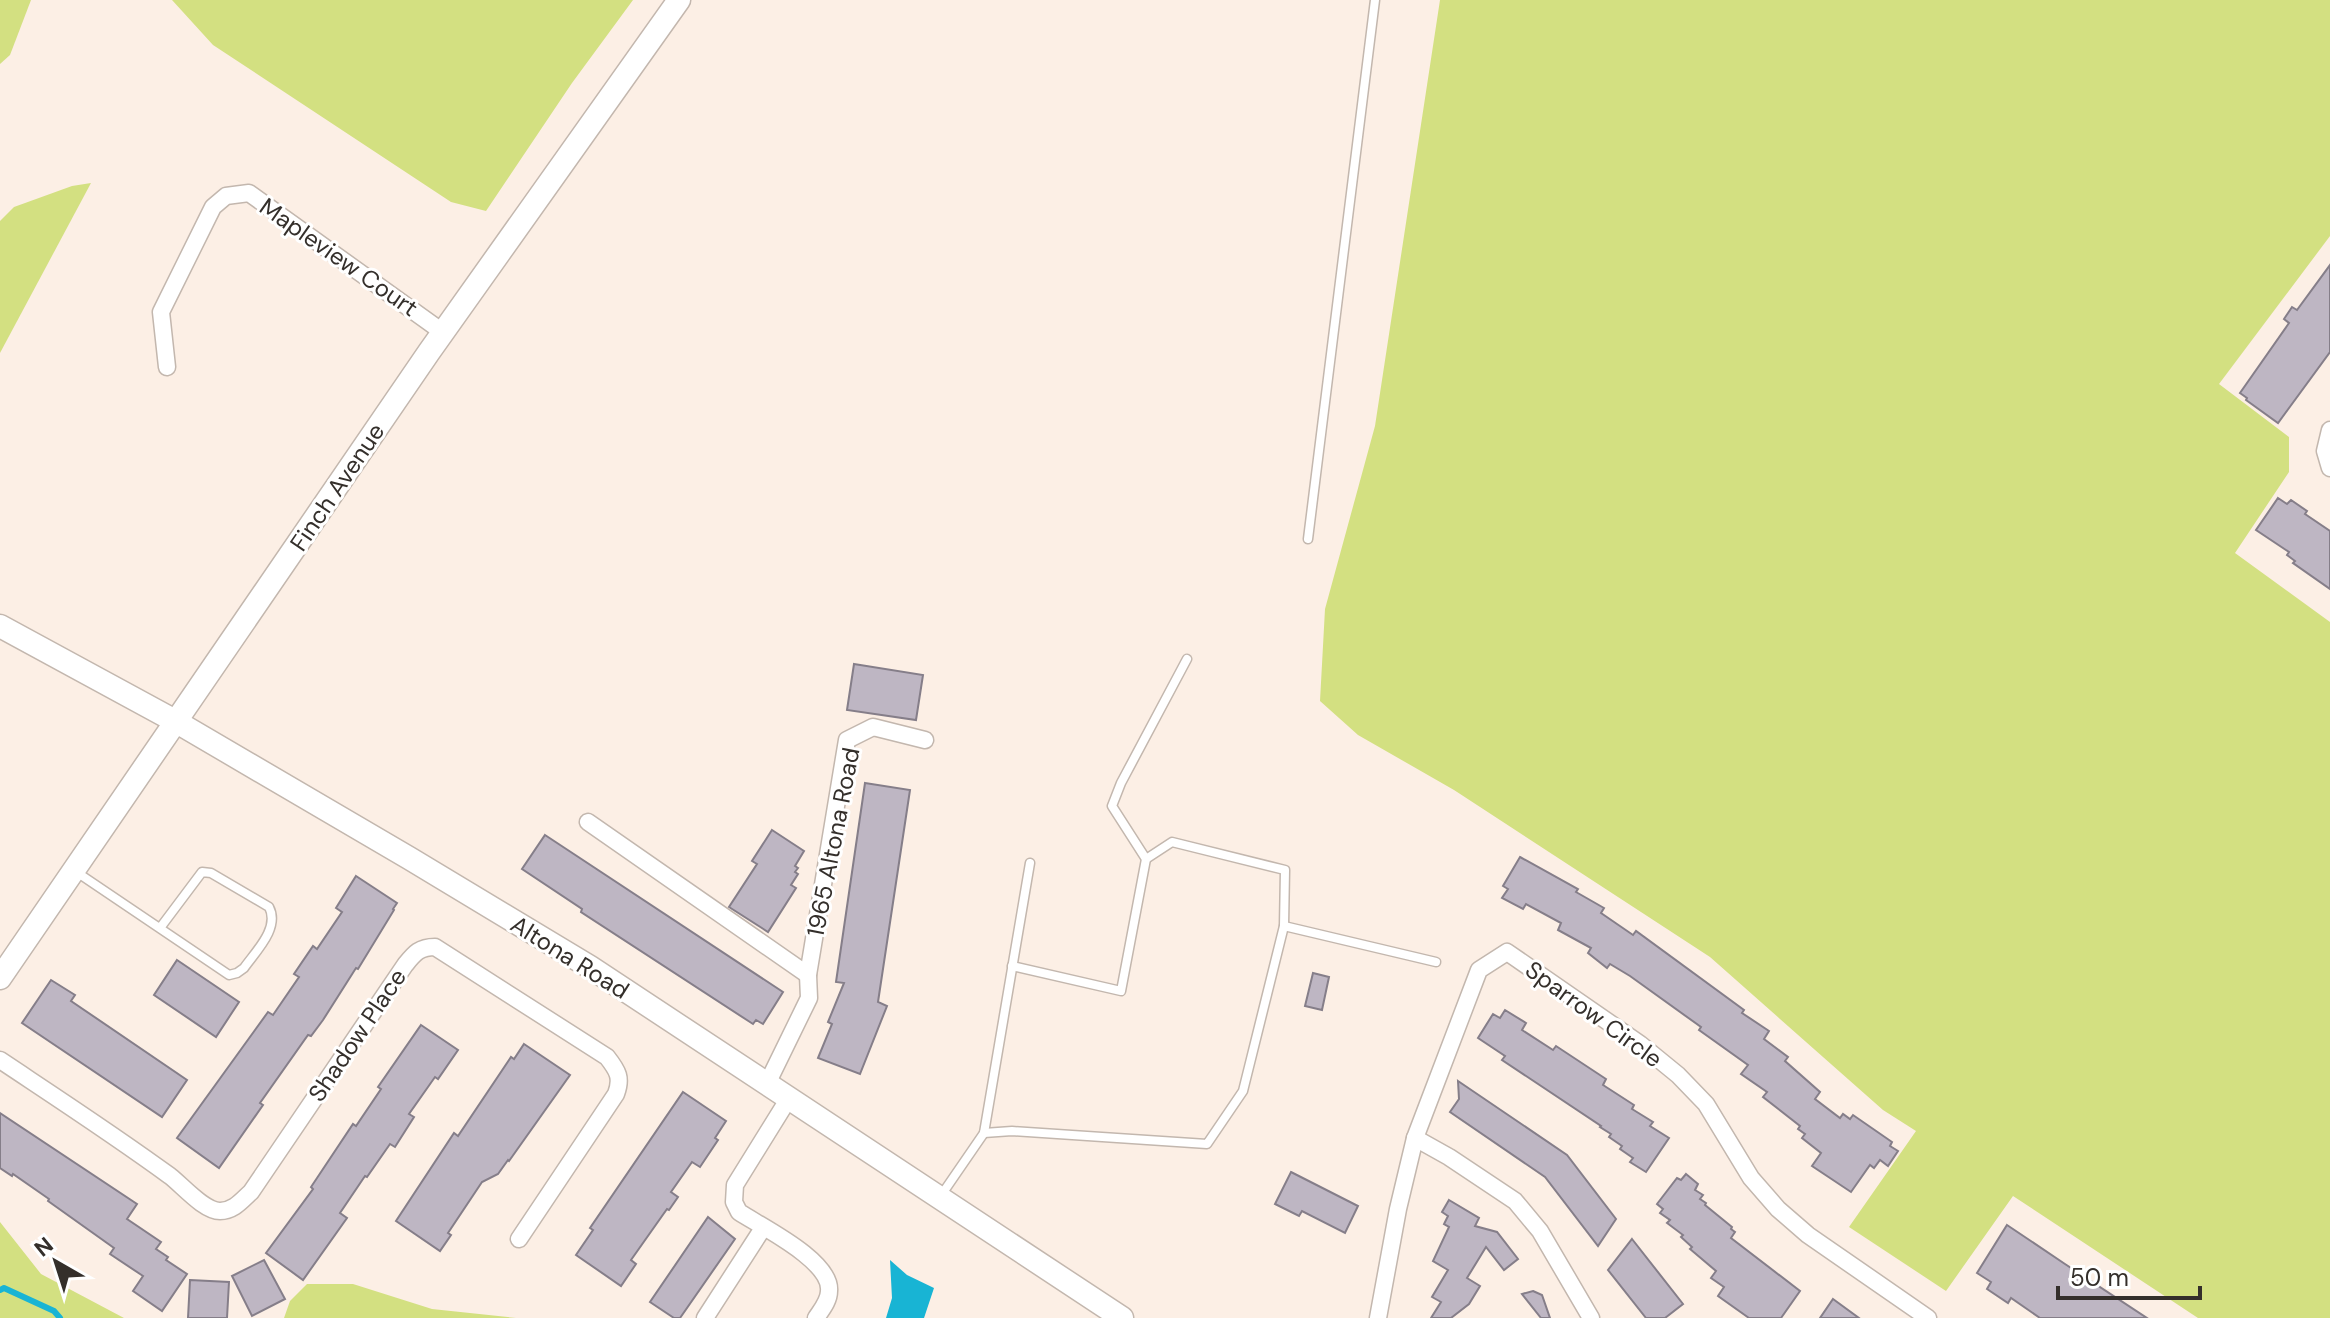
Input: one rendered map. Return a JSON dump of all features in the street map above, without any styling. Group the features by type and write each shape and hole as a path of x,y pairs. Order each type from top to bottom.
{"main road":[{"name":"Finch Avenue","path":"0,978 444,333 679,0"},
{"name":"Altona Road","path":"0,626 175,721 590,967 1122,1318"}],"street":[{"name":"Mapleview Court","path":"167,367 161,312 213,207 226,196 249,193 444,333"},
{"path":"2330,430 2325,451 2330,468"},
{"name":"1965 Altona Road","path":"767,1084 809,998 808,975 847,740 873,727 925,740"},
{"name":"1965 Altona Road","path":"588,822 808,975"},
{"name":"Shadow Place","path":"0,1060 130,1147 187,1189 202,1204 218,1211 234,1208 251,1192 405,965 417,951 435,947 607,1057 617,1070 620,1081 616,1094 519,1239"},
{"name":"Sparrow Circle","path":"1378,1318 1415,1138 1479,970 1507,952 1640,1044 1678,1075 1706,1104 1751,1178 1778,1209 1808,1235 1925,1317"},
{"path":"789,1098 735,1185 733,1195 739,1212 803,1252 825,1273 830,1287 828,1300 816,1318"},
{"path":"1415,1138 1515,1201 1540,1231 1591,1318"},
{"path":"705,1318 763,1228"}],"lane":[{"path":"1308,539 1375,0"},
{"path":"1012,966 1121,991 1146,859 1112,806 1121,783 1187,659"},
{"path":"984,1133 1012,1131 1207,1144 1243,1091 1284,926 1285,870 1172,842 1146,859"},
{"path":"939,1198 984,1133 1030,863"},
{"path":"74,871 229,975 244,968 273,926 274,916 269,907 211,873 202,872 160,928"},
{"path":"1284,926 1436,962"}],"green space":[{"path":"0,0 31,0 10,55 0,64"},
{"path":"172,0 633,0 572,83 486,211 451,202 213,45"},
{"path":"1440,0 2330,0 2330,236 2219,384 2289,437 2289,472 2235,553 2330,622 2330,1318 2198,1318 2013,1196 1946,1291 1849,1227 1916,1131 1883,1110 1710,957 1454,790 1358,735 1320,701 1325,609 1375,426"},
{"path":"91,183 0,353 0,221 14,207 72,186"},
{"path":"0,1222 41,1274 124,1318 0,1318"},
{"path":"307,1284 353,1284 432,1309 516,1318 284,1318 290,1301"}],"water":[{"path":"890,1260 907,1275 934,1288 924,1318 886,1318 892,1298"}],"building":[{"path":"2330,265 2330,352 2278,423 2240,393 2289,323 2284,319 2292,307 2297,310"},
{"path":"2278,498 2287,504 2291,500 2330,531 2330,589 2293,563 2295,561 2287,555 2289,552 2256,530"},
{"path":"854,664 923,675 916,720 847,710"},
{"path":"865,783 910,790 878,1002 887,1006 860,1074 818,1058 844,983 836,982"},
{"path":"772,830 804,851 795,866 798,874 791,885 796,888 768,932 729,907 757,864 752,861"},
{"path":"545,835 783,992 763,1024 756,1020 753,1024 581,912 582,909 522,869"},
{"path":"1520,857 1578,889 1576,892 1604,908 1601,913 1633,935 1636,931 1744,1010 1742,1013 1769,1031 1764,1039 1788,1057 1785,1061 1820,1092 1815,1099 1840,1118 1843,1114 1850,1119 1853,1115 1892,1142 1890,1146 1898,1151 1888,1166 1880,1160 1874,1168 1870,1165 1851,1192 1812,1166 1821,1153 1802,1138 1805,1134 1798,1129 1800,1126 1763,1097 1767,1092 1741,1074 1748,1065 1630,976 1610,964 1607,968 1588,953 1591,948 1558,930 1561,923 1526,904 1523,909 1502,898 1508,889 1503,886"},
{"path":"356,876 397,903 394,910 358,969 260,1103 263,1105 219,1168 177,1138 268,1012 273,1015 299,977 294,974 313,946 317,949 342,912 336,908"},
{"path":"177,960 239,1002 216,1037 154,995"},
{"path":"1313,973 1329,977 1322,1010 1305,1006"},
{"path":"51,980 75,995 71,1001 187,1080 162,1117 22,1023"},
{"path":"1505,1010 1526,1023 1522,1030 1553,1050 1556,1046 1606,1079 1603,1085 1634,1105 1632,1109 1653,1122 1650,1126 1669,1138 1646,1172 1630,1162 1633,1158 1620,1149 1622,1146 1609,1137 1611,1134 1601,1126 1502,1060 1505,1056 1478,1038 1493,1014 1500,1018"},
{"path":"421,1025 458,1050 409,1114 414,1117 395,1147 390,1144 340,1213 347,1218 303,1280 266,1253 313,1189 311,1187 353,1124 356,1126 381,1089 378,1087"},
{"path":"524,1044 570,1075 509,1161 498,1174 482,1182 448,1233 451,1235 440,1251 396,1221 454,1133 458,1136 511,1057 514,1059"},
{"path":"1458,1081 1567,1155 1616,1219 1598,1246 1545,1177 1450,1112 1459,1099"},
{"path":"683,1092 726,1121 700,1167 692,1162 671,1192 678,1197 631,1260 636,1264 621,1286 576,1255 593,1230 590,1228"},
{"path":"0,1113 137,1204 127,1219 161,1242 156,1249 187,1274 162,1311 133,1291 143,1276 110,1254 114,1248 49,1199 0,1168"},
{"path":"1291,1172 1358,1206 1345,1233 1302,1211 1299,1216 1275,1204"},
{"path":"1686,1174 1698,1184 1695,1190 1703,1195 1700,1199 1705,1205 1732,1227 1735,1232 1731,1238 1800,1291 1781,1318 1749,1318 1718,1296 1724,1287 1711,1278 1716,1271 1690,1249 1692,1247 1681,1237 1683,1235 1660,1213 1663,1209 1657,1204 1677,1178 1681,1180"},
{"path":"1449,1200 1479,1218 1475,1226 1497,1232 1518,1259 1504,1270 1486,1247 1467,1278 1480,1286 1469,1304 1451,1318 1431,1318 1441,1302 1432,1297 1448,1270 1433,1261 1449,1227 1444,1224 1448,1216 1442,1212"},
{"path":"708,1217 735,1239 680,1318 674,1318 650,1302"},
{"path":"2007,1225 2147,1318 2040,1318 2011,1298 2008,1303 1987,1289 1991,1282 1977,1273"},
{"path":"1632,1239 1683,1304 1665,1318 1646,1318 1608,1270"},
{"path":"264,1260 285,1299 252,1316 232,1276"},
{"path":"190,1280 229,1282 227,1318 188,1318"},
{"path":"1533,1291 1542,1295 1550,1318 1541,1318 1522,1294"},
{"path":"1833,1299 1859,1318 1820,1318"}],"waterway":[{"path":"0,1290 4,1288 54,1311 60,1318"}]}
